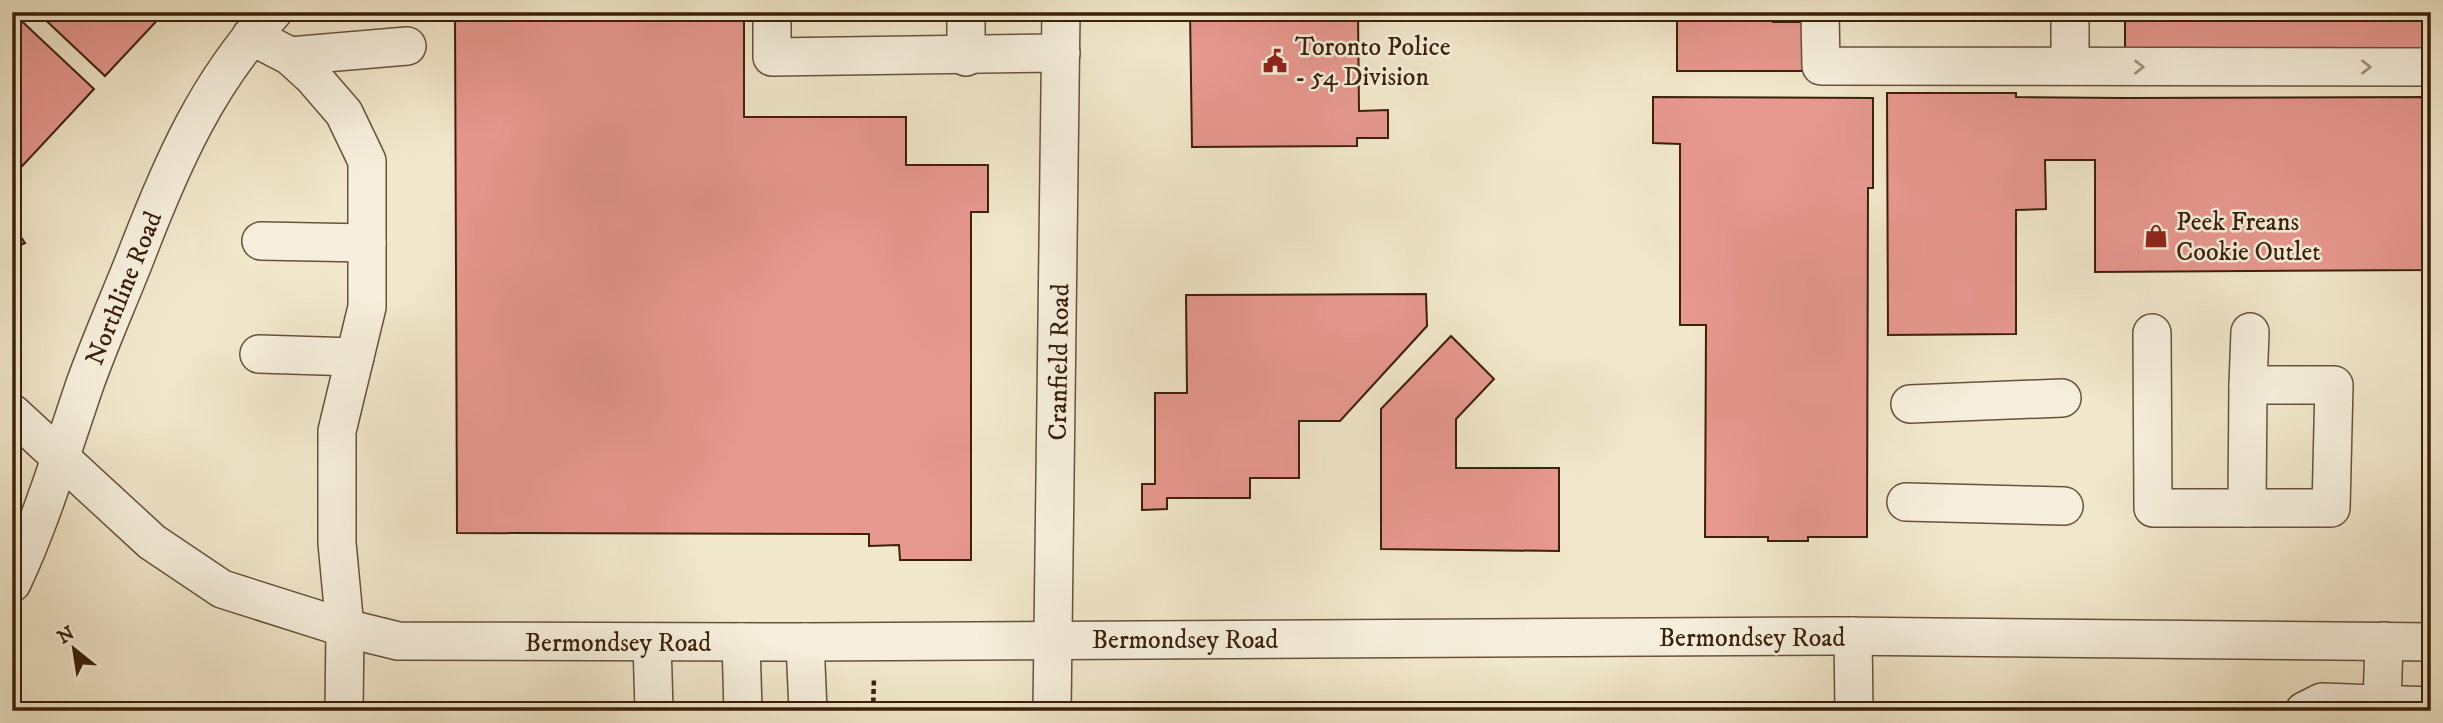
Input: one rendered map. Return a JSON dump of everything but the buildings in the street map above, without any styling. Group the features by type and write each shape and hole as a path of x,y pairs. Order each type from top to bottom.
{"street":[{"path":"772,12 772,57 1061,54"},
{"path":"966,12 966,57"},
{"name":"Cranfield Road","path":"1052,711 1062,12"},
{"path":"1820,12 1821,66 2431,67"},
{"path":"2070,12 2070,66"},
{"path":"262,24 344,113 367,161 367,307 337,431 337,543 345,628 344,711"},
{"name":"Northline Road","path":"12,583 30,544 85,384 167,179 193,122 262,24"},
{"path":"290,56 407,47"},
{"path":"261,241 367,243"},
{"path":"2247,508 2250,332"},
{"path":"2151,333 2153,508 2331,508 2334,385 2248,385"},
{"path":"259,354 355,357"},
{"path":"1910,404 2062,398"},
{"name":"Bermondsey Road","path":"12,413 152,542 222,589 345,628 398,641 805,642 1853,636 2431,642"},
{"path":"1906,502 2064,506"},
{"path":"1853,636 1854,711"},
{"path":"652,642 654,711"},
{"path":"741,642 743,711"},
{"path":"805,642 808,711"},
{"path":"2382,704 2384,642"},
{"path":"2304,711 2322,702 2431,706"}],"path":[{"path":"873,711 874,674"}],"place":[{"name":"Toronto Police - 54 Division","path":"1275,61"},
{"name":"Peek Freans Cookie Outlet","path":"2156,236"}]}
